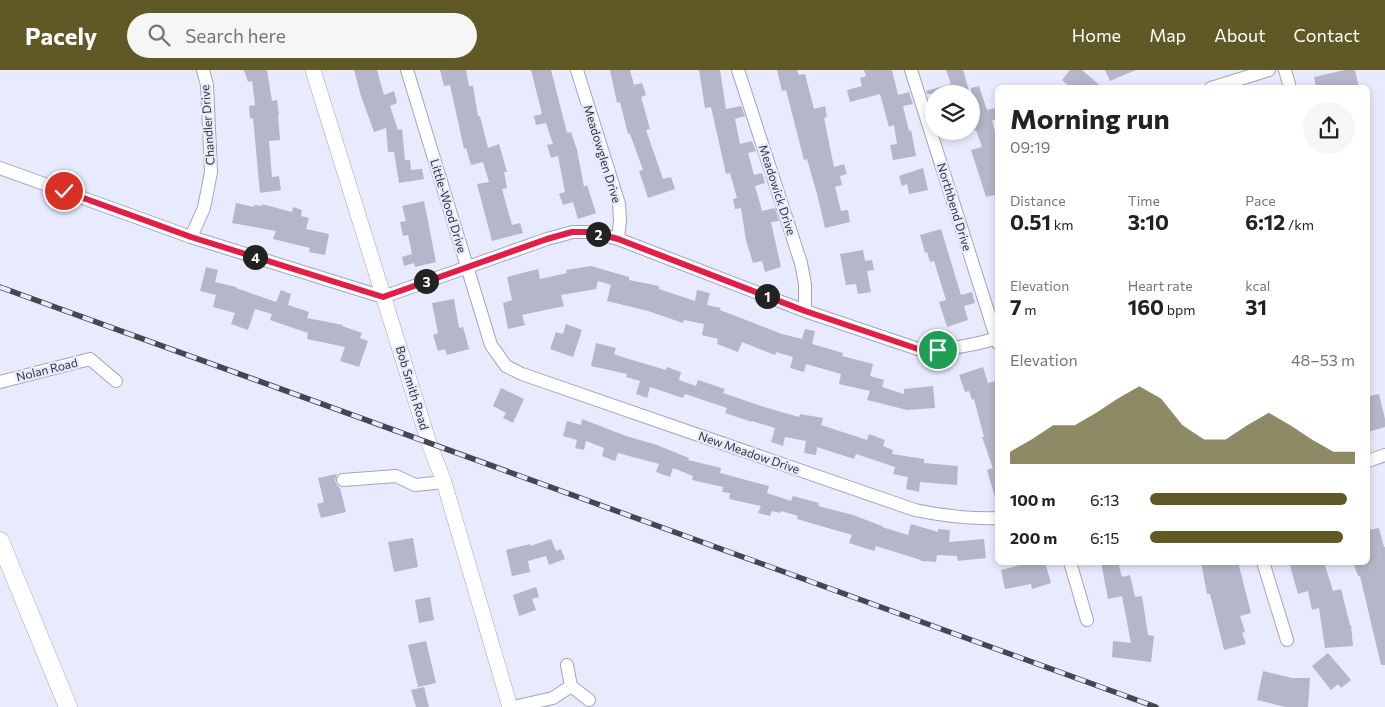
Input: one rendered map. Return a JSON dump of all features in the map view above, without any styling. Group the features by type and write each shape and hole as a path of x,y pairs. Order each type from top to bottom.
{"main road":[{"path":"0,540 68,707"}],"street":[{"name":"Chandler Drive","path":"191,237 204,208 211,172 207,84 203,70"},
{"name":"Bob Smith Road","path":"313,70 429,443 444,482 512,707"},
{"name":"Little-Wood Drive","path":"408,70 491,345 506,366"},
{"name":"Meadowglen Drive","path":"577,70 618,204 620,220 618,239"},
{"name":"Meadowick Drive","path":"738,70 801,262 805,284 805,311"},
{"name":"Northbend Drive","path":"912,70 995,334"},
{"path":"1222,85 1270,70"},
{"path":"1285,70 1289,85"},
{"path":"0,168 191,237 383,297 547,239 572,232 591,232 618,239 805,311 918,349 938,350 967,347 995,340"},
{"name":"Nolan Road","path":"0,382 90,359 116,381"},
{"name":"New Meadow Drive","path":"506,366 522,374 915,510 953,518 995,518"},
{"path":"1370,461 1385,457"},
{"path":"343,480 396,476 415,485 444,482"},
{"path":"1071,565 1087,620"},
{"path":"1264,565 1287,640"},
{"path":"567,664 572,686 589,700"},
{"path":"512,707 553,698 572,686"}],"building":[{"path":"244,70 267,70 272,101 277,100 280,140 269,141 272,177 279,176 281,190 260,193 253,118 250,119 249,106 255,105 252,81 248,82"},
{"path":"354,70 377,70 384,95 394,91 397,103 390,106 398,130 402,129 405,160 410,160 411,170 422,169 424,179 399,183 394,152 388,152 386,128 374,132"},
{"path":"440,70 466,70 469,86 473,86 478,116 480,116 488,148 499,144 507,172 504,172 507,188 502,189 512,225 520,223 523,233 492,241 477,184 489,182 483,162 471,165 466,148 464,149 450,85 444,86"},
{"path":"531,70 551,70 567,133 571,132 577,150 584,187 587,185 596,213 578,219 573,202 563,205 559,194 565,192 558,156 551,158 547,145 553,144 546,123 536,125 534,116 542,114"},
{"path":"610,70 630,70 634,85 642,83 646,95 641,97 650,129 646,130 663,179 671,177 675,189 648,198 639,171 643,170 630,134 628,134 620,102 617,103"},
{"path":"699,70 720,70 726,109 741,106 745,116 735,119 740,144 752,141 756,151 748,153 754,175 762,173 765,183 755,186 762,211 775,208 779,221 771,222 781,267 765,272 762,261 753,263 746,240 741,208 735,209 733,199 737,198 730,173 726,174 711,107 705,108"},
{"path":"777,70 797,70 799,75 805,74 814,109 825,106 827,117 824,118 834,167 844,164 847,174 840,176 842,185 835,187 841,211 848,210 850,222 825,228 807,159 804,160 786,90 782,91"},
{"path":"864,70 892,70 898,95 909,92 913,104 903,106 909,131 911,130 916,156 893,160 890,145 897,144 894,125 889,127 880,94 850,102 847,90 862,86 860,78 866,76"},
{"path":"946,70 963,70 967,85 947,85 951,84"},
{"path":"1070,70 1082,70 1100,85 1068,85 1062,80"},
{"path":"1105,70 1136,70 1110,81"},
{"path":"1345,70 1355,70 1358,85 1315,85 1314,77"},
{"path":"980,89 987,110 995,108 995,120 992,120 995,132 995,195 986,197 971,150 982,147 980,140"},
{"path":"923,168 928,190 909,194 907,184 902,186 899,176"},
{"path":"424,201 436,262 415,267 414,263 404,266 402,257 412,254 408,235 403,236 400,222 406,221 402,206"},
{"path":"236,203 254,207 254,205 263,206 262,204 292,212 293,207 302,210 301,216 309,218 306,229 329,234 325,255 309,252 310,248 273,239 276,231 232,223"},
{"path":"941,229 961,295 972,292 975,303 964,306 968,320 947,327 939,302 946,300 934,261 930,262 927,252 925,253 920,235"},
{"path":"863,250 865,261 872,260 874,270 867,271 871,292 858,294 856,284 846,285 840,254"},
{"path":"591,266 629,277 629,280 659,286 659,289 695,301 697,290 710,293 707,305 721,308 720,310 782,334 802,339 805,329 815,331 812,344 843,353 842,356 873,364 870,376 884,380 882,387 904,394 904,389 933,386 935,408 907,410 867,400 870,391 839,384 841,374 806,364 804,372 790,368 793,357 776,352 775,355 742,342 738,352 717,344 718,339 702,335 704,324 684,320 683,323 648,311 607,301 611,285 598,281 596,289 561,295 564,306 522,315 525,325 508,329 503,303 512,300 507,277 538,269 540,279 567,273 566,270"},
{"path":"206,267 218,270 215,282 236,287 276,302 281,290 291,294 288,305 309,312 307,318 343,325 362,333 360,338 368,341 359,367 340,361 345,347 307,339 308,333 270,320 272,314 255,309 248,330 231,324 235,313 213,307 216,295 200,291"},
{"path":"454,299 459,328 463,327 469,349 447,355 445,349 438,351 433,335 438,333 432,303"},
{"path":"566,324 582,330 573,357 550,349 556,332 563,334"},
{"path":"596,343 616,348 614,354 622,357 666,370 667,367 681,372 679,380 696,386 698,380 725,389 723,393 764,407 799,417 800,414 823,418 821,425 867,440 869,434 885,440 883,446 893,450 892,454 924,459 924,463 958,466 957,485 920,482 919,492 906,489 908,477 893,474 895,467 856,454 854,459 817,447 816,455 804,453 806,441 785,437 783,446 771,442 775,428 725,413 727,408 685,394 683,398 650,387 647,398 636,394 640,381 626,377 627,374 591,366"},
{"path":"983,367 988,383 995,381 995,497 987,470 993,468 982,437 984,437 974,399 972,400 969,391 965,392 959,375"},
{"path":"501,388 524,399 513,423 503,418 506,413 493,406"},
{"path":"1379,394 1385,427 1370,431 1370,396"},
{"path":"582,419 626,436 657,445 689,458 688,460 721,468 720,473 769,486 767,493 791,501 793,496 819,503 818,506 853,515 908,535 911,524 938,532 938,529 950,530 949,542 984,539 986,558 958,561 957,556 937,555 936,562 921,561 876,546 874,551 849,543 852,535 797,519 798,516 781,511 780,513 772,511 770,516 758,513 761,506 729,499 730,493 722,492 723,487 692,480 693,476 673,468 670,477 656,472 659,464 618,453 615,461 602,456 604,448 586,441 584,450 575,448 577,440 563,436 567,421 581,425"},
{"path":"337,474 335,481 340,488 346,512 321,518 317,504 324,502 318,478"},
{"path":"1379,528 1385,547 1385,665 1381,665 1360,576 1358,576 1354,565 1370,565 1370,530"},
{"path":"413,538 418,567 394,572 388,542"},
{"path":"551,539 556,551 561,549 565,559 549,565 546,556 528,561 530,572 512,576 506,550 530,544 530,546"},
{"path":"1020,565 1046,565 1051,583 1032,589 1031,584 1005,589 1001,570"},
{"path":"1102,565 1119,565 1122,577 1130,575 1135,597 1142,596 1148,635 1154,636 1151,662 1112,657 1113,641 1131,643 1122,596 1108,599"},
{"path":"1202,565 1239,565 1251,613 1240,616 1245,632 1242,633 1246,644 1224,650 1210,594 1207,594"},
{"path":"1290,565 1325,565 1333,591 1341,589 1351,625 1353,646 1325,648 1319,608 1312,610 1308,591 1298,594"},
{"path":"536,587 539,597 532,599 536,610 519,616 513,595"},
{"path":"430,597 434,620 419,623 415,600"},
{"path":"426,641 436,683 418,687 408,645"},
{"path":"1328,653 1351,680 1341,688 1338,684 1331,690 1312,666"},
{"path":"1263,671 1292,678 1310,678 1308,707 1286,707 1257,700"},
{"path":"424,687 429,707 416,707 411,690"}],"railway":[{"path":"0,287 1156,707"}],"route":[{"path":"64,191 191,237 383,297 547,239 572,232 591,232 618,239 805,311 918,349 938,350"}]}
